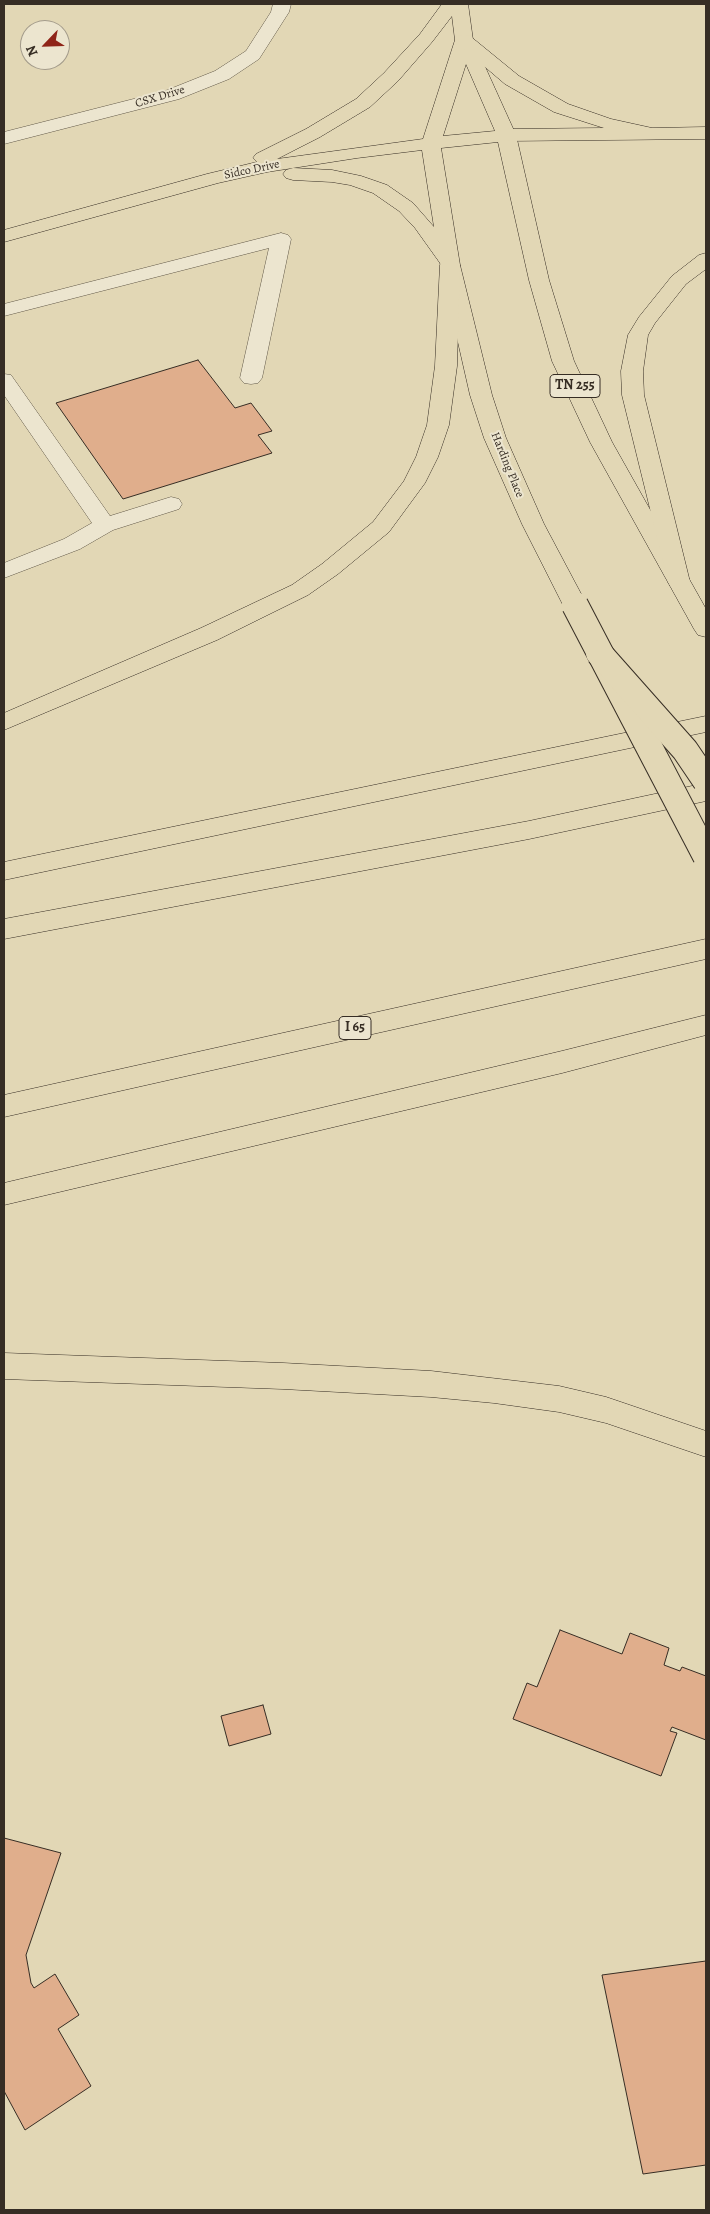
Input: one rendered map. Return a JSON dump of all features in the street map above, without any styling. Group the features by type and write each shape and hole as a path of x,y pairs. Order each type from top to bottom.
{"main road":[{"path":"235,173 320,129 363,103 391,77 426,38 450,4"},
{"name":"Harding Place","path":"460,4 464,40 506,135 539,280 563,361 601,442 706,629"},
{"path":"464,40 512,80 561,108 606,124 654,134 706,133"},
{"name":"Harding Place","path":"464,40 431,144 450,265 481,395 495,438 533,524 706,856"},
{"name":"Sidco Drive","path":"4,236 214,178 339,155 506,135 654,134"},
{"path":"4,722 209,634 300,590 354,551 381,527 414,483 427,457 438,425 446,366 450,265 422,224 406,207 380,189 332,176 310,174 214,178"},
{"path":"678,582 633,395 632,371 638,335 646,321 679,280 706,259"},
{"path":"599,653 685,750 706,780"},
{"path":"4,871 706,724"},
{"path":"4,929 529,830 706,792"},
{"name":"I 65","path":"4,1106 706,949"},
{"path":"4,1194 562,1062 706,1025"},
{"path":"4,1366 274,1376 431,1384 494,1390 559,1400 606,1410 706,1444"}],"lane":[{"name":"CSX Drive","path":"4,138 172,95 222,75 252,55 280,12 282,4"},
{"path":"4,310 107,282 281,239 252,378"},
{"path":"4,380 105,525"},
{"path":"4,571 72,544 105,525 171,504"}],"building":[{"path":"198,360 235,408 251,403 272,431 258,435 272,453 123,499 56,403"},
{"path":"560,1630 622,1654 630,1633 669,1648 664,1665 680,1671 682,1667 706,1676 706,1740 672,1727 670,1731 677,1733 661,1776 513,1719 527,1683 537,1687"},
{"path":"263,1705 271,1734 229,1746 221,1716"},
{"path":"4,1838 61,1853 26,1955 31,1983 34,1988 55,1974 79,2015 58,2029 91,2086 25,2130 4,2091"},
{"path":"706,1961 706,2165 643,2174 602,1975"}]}
